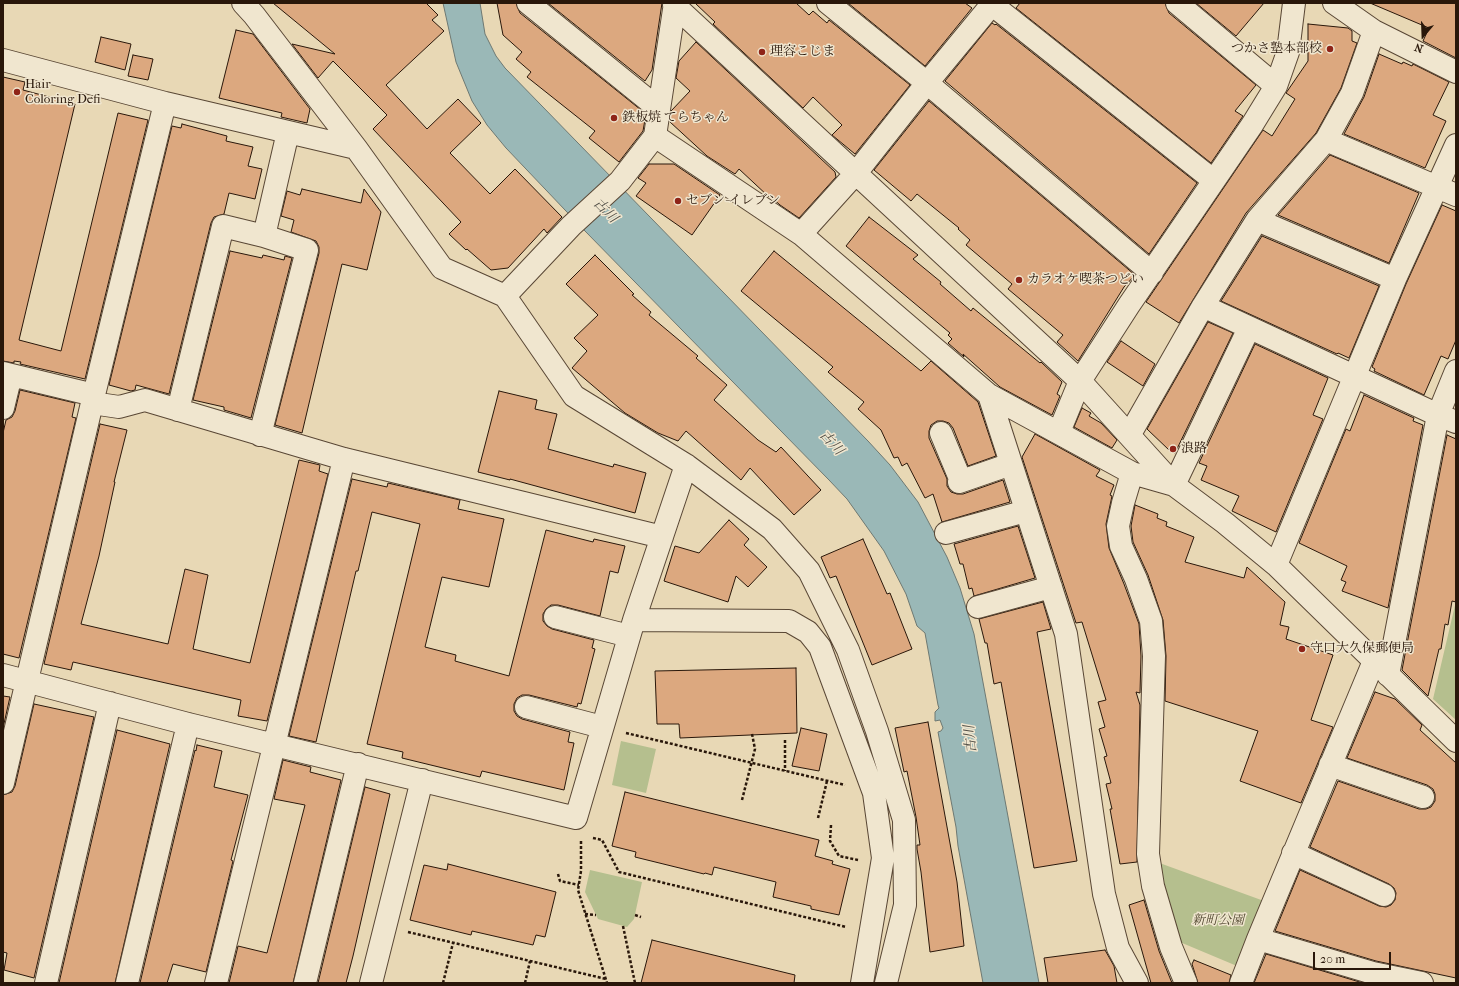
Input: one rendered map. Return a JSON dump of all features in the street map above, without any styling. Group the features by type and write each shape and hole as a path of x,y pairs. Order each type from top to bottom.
{"street":[{"path":"243,3 254,15 356,148 442,268 505,296 574,396 686,465 772,529 809,571 848,650 877,732 904,820 905,904 886,983"},
{"path":"528,3 659,109"},
{"path":"828,3 927,83 1152,272"},
{"path":"801,234 856,173 992,3 1213,180"},
{"path":"1177,3 1276,86"},
{"path":"1058,432 1080,381 1213,180 1252,125 1276,86 1288,52 1294,3"},
{"path":"1334,3 1369,28 1456,72"},
{"path":"1130,434 1203,306 1257,220 1326,140 1352,93 1369,28 1365,3"},
{"path":"505,296 572,226 620,181 655,136 674,4"},
{"path":"674,4 1080,381 1130,434 1174,485 1225,523 1276,565 1456,741"},
{"path":"3,60 165,103 356,148"},
{"path":"3,783 93,399 165,103"},
{"path":"264,236 288,132"},
{"path":"655,136 801,234 989,395 1132,473 1174,485"},
{"path":"1326,140 1447,191"},
{"path":"1276,565 1395,279 1447,191 1456,145"},
{"path":"1257,220 1395,279"},
{"path":"178,410 223,226 264,236 307,250 260,435"},
{"path":"1203,306 1447,419"},
{"path":"1174,485 1249,328"},
{"path":"1241,983 1330,765 1381,668 1447,419 1456,371"},
{"path":"3,408 7,374 119,407 145,400 344,459 662,537"},
{"path":"989,395 1066,634 1104,894 1118,948 1136,983"},
{"path":"942,433 960,481 1011,464"},
{"path":"216,983 344,459"},
{"path":"3,675 188,724 576,818 631,628 686,465"},
{"path":"1132,473 1118,526 1121,546 1136,579 1150,621 1154,656 1148,854 1153,886 1164,924 1171,947 1186,983"},
{"path":"946,533 1026,511"},
{"path":"978,607 1051,587"},
{"path":"556,618 631,628 789,621 808,632 820,647 874,793 883,858 862,983"},
{"path":"46,983 110,703"},
{"path":"526,707 602,727"},
{"path":"127,983 188,724"},
{"path":"305,983 358,764"},
{"path":"1330,765 1423,797"},
{"path":"371,983 422,780"},
{"path":"1293,853 1384,895"},
{"path":"1258,939 1397,980 1422,983"}],"path":[{"path":"602,727 874,793"},
{"path":"742,800 755,749 752,734"},
{"path":"785,740 785,771"},
{"path":"818,818 827,781"},
{"path":"831,825 830,841 839,856 881,866"},
{"path":"593,838 602,840 619,872 870,933"},
{"path":"581,840 581,871 578,890 607,983"},
{"path":"558,874 560,881 579,885"},
{"path":"585,914 596,915"},
{"path":"634,916 641,917"},
{"path":"623,926 635,983"},
{"path":"407,932 606,979"},
{"path":"443,983 453,942"},
{"path":"525,983 530,961"}],"green space":[{"path":"1456,601 1456,720 1433,699"},
{"path":"621,741 656,749 646,793 612,785"},
{"name":"新町公園","path":"1154,861 1264,901 1237,966 1175,940"},
{"path":"590,870 642,882 634,919 627,927 598,919 585,892"}],"water":[{"name":"古川","path":"443,3 480,3 485,34 496,56 505,68 868,441 890,465 918,502 947,557 960,588 974,634 1039,983 983,983 938,732 943,728 940,720 935,721 935,712 939,708 925,633 917,626 906,594 884,551 847,499 585,231 506,148 487,125 472,101 456,62"}],"building":[{"path":"273,3 426,3 438,15 432,20 444,31 386,85 427,129 458,99 481,123 450,153 490,194 515,169 562,217 547,233 544,229 508,268 491,270 449,234 461,222 373,129 387,115 333,61 318,78 292,44 335,54"},
{"path":"497,3 516,3 520,13 646,114 643,131 619,162 589,138 595,131 527,77 531,72 516,59 522,52 503,35"},
{"path":"548,3 662,3 652,70 645,81"},
{"path":"695,3 796,3 809,15 813,11 827,23 829,20 910,85 855,154 832,135 842,125 813,97 803,108 713,24 715,22"},
{"path":"848,3 965,3 972,8 925,66"},
{"path":"1020,3 1165,3 1169,13 1256,85 1235,111 1243,116 1211,163 1016,8"},
{"path":"1196,3 1264,3 1236,36"},
{"path":"1370,3 1456,3 1456,58 1423,41 1429,28"},
{"path":"992,23 995,25 996,24 1197,183 1149,254 945,81"},
{"path":"1308,24 1348,28 1352,31 1352,41 1357,43 1341,88 1316,133 1246,213 1179,323 1146,302 1263,130 1272,136 1295,99 1286,93 1308,61"},
{"path":"236,30 253,34 310,109 307,123 281,117 282,113 219,98"},
{"path":"101,37 131,44 125,70 95,62"},
{"path":"696,42 835,172 836,177 799,218 770,196 769,197 739,169 735,174 707,156 670,122 671,111 690,91 676,78 679,61"},
{"path":"1379,54 1402,64 1403,62 1412,66 1413,64 1449,82 1433,115 1446,121 1425,168 1344,134 1364,97"},
{"path":"133,55 153,59 148,80 128,76"},
{"path":"3,77 25,82 23,90 75,104 19,340 61,351 118,113 148,120 85,379 20,364 21,362 14,361 14,363 3,361"},
{"path":"929,101 1135,275 1124,287 1078,361 1057,342 1063,335 1008,289 1012,284 966,245 970,240 958,229 959,228 917,194 911,201 874,170"},
{"path":"182,124 227,136 226,141 253,147 248,166 262,169 255,199 229,193 224,214 214,217 211,223 169,394 136,385 135,390 131,391 109,385 172,126 181,128"},
{"path":"1330,155 1419,193 1389,263 1278,215"},
{"path":"649,164 674,164 720,195 692,235 636,196 646,183 638,178"},
{"path":"302,189 361,203 364,189 381,212 367,270 342,264 302,433 275,425 319,253 319,247 316,241 291,232 294,220 281,216 287,191 300,195"},
{"path":"1442,205 1456,211 1456,340 1448,359 1441,356 1424,395 1374,371 1375,369 1372,367 1406,284"},
{"path":"869,217 918,255 913,259 941,282 940,284 971,311 973,308 1040,363 1041,362 1062,382 1057,394 1060,396 1052,415 1000,387 963,354 964,357 948,343 952,339 948,335 950,333 846,246"},
{"path":"1262,236 1379,286 1349,358 1338,353 1337,354 1221,301"},
{"path":"230,251 262,258 263,255 284,260 285,256 292,258 251,418 224,410 224,407 193,400"},
{"path":"774,251 921,371 931,361 978,402 996,456 968,466 953,428 949,423 943,421 937,421 931,425 929,438 947,479 947,486 951,492 963,494 1003,480 1010,502 942,522 933,494 925,498 907,463 902,466 898,457 894,458 881,430 858,409 864,402 828,372 833,367 741,291"},
{"path":"595,255 634,294 632,295 651,312 649,315 698,356 696,358 727,385 714,400 758,440 776,452 781,447 821,490 794,515 750,468 741,480 686,431 678,441 658,433 625,413 572,368 587,351 574,338 598,315 566,284"},
{"path":"1208,322 1233,333 1175,453 1169,450 1147,429"},
{"path":"1121,341 1155,364 1143,386 1107,362"},
{"path":"1255,344 1328,378 1313,415 1323,419 1276,532 1232,511 1239,496 1201,480 1207,466 1199,463"},
{"path":"20,390 75,403 72,417 76,418 19,658 3,654 3,433 6,420 12,417 15,411"},
{"path":"499,391 537,400 535,409 557,414 548,449 613,467 614,464 646,473 635,513 510,479 478,472"},
{"path":"1364,395 1414,418 1413,421 1423,425 1388,608 1342,591 1346,582 1341,580 1347,566 1299,543 1346,429 1350,431"},
{"path":"1082,408 1091,413 1089,416 1101,423 1117,440 1112,448 1074,427"},
{"path":"100,424 127,430 114,482 99,556 81,624 168,644 185,569 208,575 193,649 250,663 299,460 320,465 319,471 328,474 267,721 238,716 241,700 73,662 71,670 44,664"},
{"path":"1035,434 1100,470 1096,476 1114,485 1110,495 1112,496 1106,524 1109,548 1139,624 1141,656 1140,693 1136,692 1140,705 1137,862 1120,864 1110,809 1112,809 1106,784 1111,783 1104,757 1107,756 1099,729 1105,727 1098,702 1106,700 1082,622 1076,623 1022,457"},
{"path":"1447,435 1456,439 1456,602 1452,601 1448,625 1445,624 1441,649 1439,649 1428,696 1402,670"},
{"path":"352,479 387,487 388,483 460,500 458,509 504,519 489,587 442,577 425,647 456,655 455,661 509,676 546,530 593,542 594,539 625,546 618,573 610,571 600,616 558,605 551,605 543,614 543,621 552,629 594,640 592,648 595,649 581,704 578,703 577,707 529,695 522,695 517,698 514,704 514,711 517,716 522,719 570,732 568,742 574,743 564,790 482,771 480,777 402,758 403,752 367,744 420,524 372,512 358,571 356,571 316,742 289,736"},
{"path":"1135,505 1158,514 1157,518 1167,522 1166,526 1194,537 1185,562 1244,578 1247,567 1285,602 1280,625 1289,627 1286,639 1333,655 1311,720 1333,727 1301,803 1240,781 1258,731 1165,701 1166,656 1163,620 1148,575 1133,542 1131,526"},
{"path":"729,520 749,539 744,545 767,567 748,587 736,576 728,602 664,581 675,546 699,553"},
{"path":"1018,526 1035,578 974,596 972,588 969,589 963,564 960,564 954,544"},
{"path":"863,539 887,594 890,593 912,649 872,665 836,576 830,578 821,557"},
{"path":"1043,602 1051,629 1037,632 1077,861 1034,868 1001,682 994,684 987,643 985,643 979,619"},
{"path":"796,668 797,733 680,738 679,724 657,724 655,671"},
{"path":"1375,692 1395,699 1422,725 1420,730 1456,763 1456,978 1376,961 1275,931 1300,870 1379,906 1386,907 1391,905 1395,900 1396,893 1394,888 1389,884 1310,847 1338,781 1419,809 1431,807 1435,801 1433,789 1427,785 1347,758"},
{"path":"3,696 10,697 3,728"},
{"path":"34,704 94,717 34,978 4,970 7,953 3,952 3,795 12,792 15,786"},
{"path":"928,722 957,882 964,946 930,952 917,849 917,845 920,845 916,817 907,771 904,772 895,728"},
{"path":"801,728 827,734 819,771 792,766"},
{"path":"117,730 170,744 115,983 59,983"},
{"path":"197,745 222,751 214,787 248,795 231,860 233,861 206,972 173,964 167,983 140,983 195,750 196,751"},
{"path":"283,760 311,767 310,772 341,780 293,983 229,983 238,946 267,953 305,805 274,799"},
{"path":"365,787 390,794 353,956 346,983 318,983"},
{"path":"625,792 819,840 815,856 833,861 832,864 850,869 839,915 811,909 811,906 773,897 776,882 714,867 712,875 704,874 635,857 636,852 612,846"},
{"path":"448,864 556,892 545,937 536,935 533,945 472,931 471,935 410,920 424,865 447,870"},
{"path":"1144,900 1159,951 1172,983 1151,983 1129,905"},
{"path":"652,940 795,975 794,983 641,983"},
{"path":"1105,950 1114,966 1117,983 1048,983 1044,958"},
{"path":"1266,954 1363,983 1254,983"},
{"path":"1194,960 1231,975 1229,983 1198,983 1192,964"}],"place":[{"name":"つかさ塾本部校","path":"1330,49"},
{"name":"理容こじま","path":"762,52"},
{"name":"Hair Coloring Defi","path":"17,92"},
{"name":"鉄板焼 てらちゃん","path":"614,118"},
{"name":"セブン-イレブン","path":"678,201"},
{"name":"カラオケ喫茶つどい","path":"1019,280"},
{"name":"浪路","path":"1173,449"},
{"name":"守口大久保郵便局","path":"1302,649"}]}
